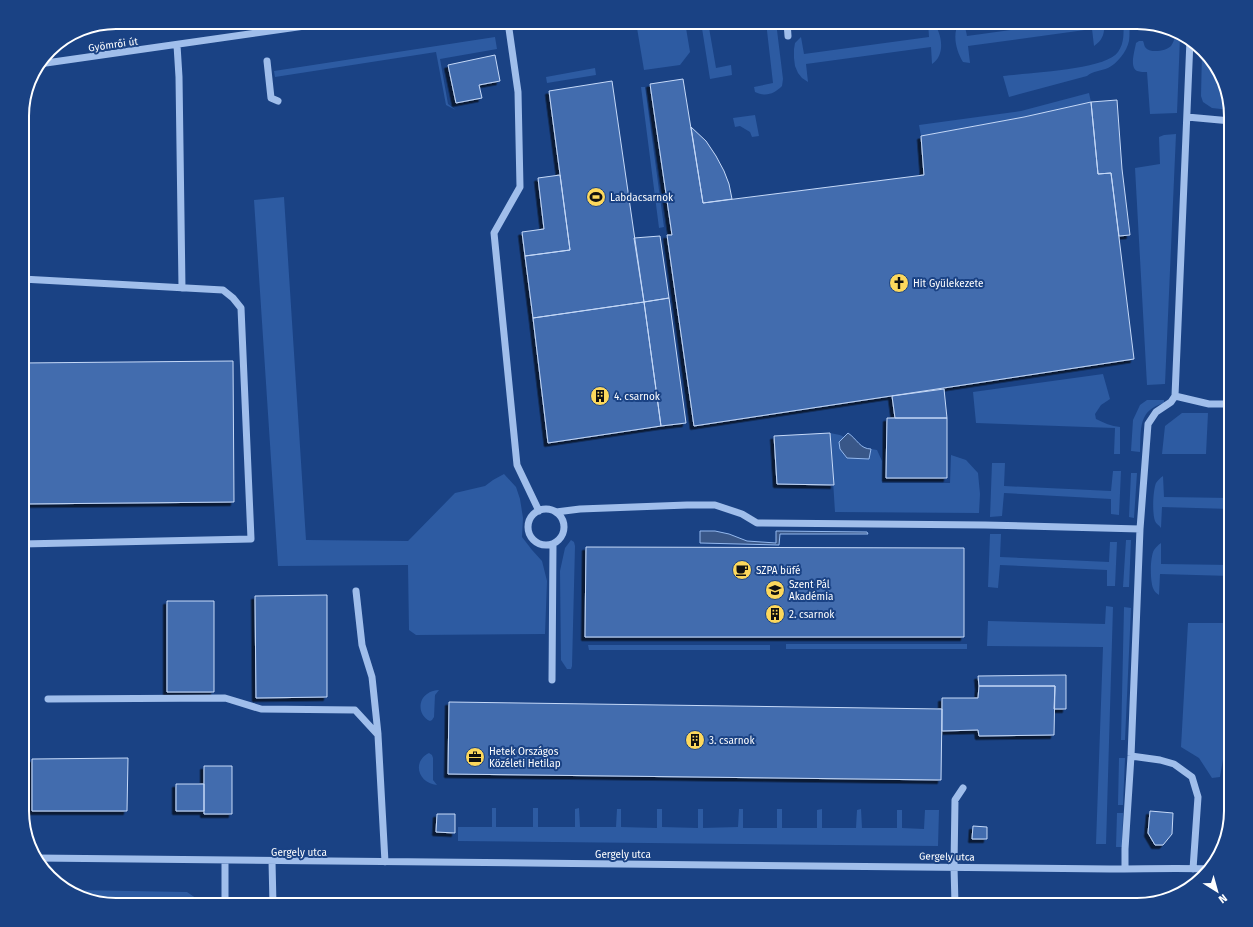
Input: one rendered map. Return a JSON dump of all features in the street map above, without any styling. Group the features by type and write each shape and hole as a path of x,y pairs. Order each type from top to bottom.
{"street":[{"name":"Gyömrői út","path":"47,63 177,45 270,29"},
{"path":"509,29 518,92 520,187 494,233 517,465 539,511"},
{"path":"788,29 788,36"},
{"path":"177,45 179,76 182,288"},
{"path":"1125,869 1140,529 1148,424 1156,412 1171,402 1175,396 1190,47"},
{"path":"266,61 271,98 278,101"},
{"path":"1187,116 1224,119"},
{"path":"29,279 223,290 233,298 241,308 251,539 29,544"},
{"path":"1175,396 1209,404 1224,404"},
{"path":"556,512 563,520 564,531 558,541 553,544 540,545 531,537 528,524 530,518 534,514 545,509 556,512 580,509 687,504 715,505 742,514 757,523 985,525 1140,529"},
{"path":"552,680 553,544"},
{"path":"356,591 362,645 372,677 378,735 385,862"},
{"path":"48,699 225,698 261,709 355,710 378,735"},
{"path":"1131,756 1160,760 1174,764 1192,777 1198,798 1193,869"},
{"path":"955,898 955,800 963,788"},
{"name":"Gergely utca","path":"43,858 1202,869"},
{"path":"224,861 225,898"},
{"path":"272,861 273,898"}],"shaded area":[{"path":"637,29 686,29 690,52 680,65 644,70"},
{"path":"702,29 709,29 716,68 731,65 732,75 710,79"},
{"path":"767,29 777,29 783,79 782,86 770,94 759,94 755,92 754,87 773,83"},
{"path":"928,29 937,29 939,32 941,50 936,60 932,64 931,47 806,64 808,82 802,78 795,66 795,43 801,37 804,54 929,37"},
{"path":"957,29 966,29 967,36 1018,29 1092,29 968,46 970,63 963,62 958,53 955,37"},
{"path":"1092,29 1104,29 1103,36 1094,46"},
{"path":"1124,29 1130,29 1129,41 1124,53 1111,66 1087,76 1009,97 1003,76 1065,70 1098,63 1111,58 1118,52 1122,45"},
{"path":"495,37 497,49 440,59 448,104 456,110 446,105 436,52 275,77 274,71"},
{"path":"1175,38 1180,40 1177,113 1150,114 1147,72 1137,71 1133,66 1136,43 1143,41 1147,49 1154,51 1169,48"},
{"path":"1202,58 1215,77 1222,99 1223,109 1212,108 1203,102 1201,96"},
{"path":"595,68 596,75 547,83 546,77"},
{"path":"641,87 645,87 664,227 659,228"},
{"path":"1089,93 1091,102 1024,117 921,136 919,125 1021,111"},
{"path":"755,115 759,136 752,137 750,132 740,126 735,127 733,118"},
{"path":"1176,134 1165,384 1147,385 1135,168 1160,164 1159,137"},
{"path":"284,197 306,540 408,541 455,493 485,486 504,474 516,487 520,499 523,518 522,537 542,561 547,581 545,634 416,635 409,630 408,565 278,566 254,200"},
{"path":"1103,374 1110,399 1101,405 1095,414 1096,419 1120,427 1120,454 1114,454 1115,428 976,423 973,392"},
{"path":"1147,400 1164,400 1164,403 1149,410 1145,416 1141,428 1140,452 1131,451 1133,420 1140,405"},
{"path":"1182,413 1208,413 1206,454 1162,454 1165,426"},
{"path":"830,433 844,437 840,442 869,459 871,449 877,450 882,461 882,483 950,483 951,455 966,460 978,473 980,494 979,513 835,512"},
{"path":"848,433 861,446 871,449 869,459 847,458 840,449 839,442"},
{"path":"992,463 1005,463 1004,486 1111,491 1113,471 1121,471 1119,515 1111,514 1111,499 1004,493 1002,516 990,517"},
{"path":"1131,473 1137,473 1134,518 1129,517"},
{"path":"1163,476 1164,497 1224,498 1224,509 1162,507 1161,528 1156,523 1153,513 1154,491 1156,483"},
{"path":"700,531 715,531 729,534 747,541 776,543 776,531 867,532 868,534 780,534 779,545 700,543"},
{"path":"990,534 1001,534 1000,557 1109,562 1110,542 1117,542 1115,586 1107,586 1107,570 1000,565 998,588 988,587"},
{"path":"571,540 574,542 575,546 572,666 571,669 567,669 561,660 560,571 565,548"},
{"path":"1126,540 1131,540 1129,587 1123,587"},
{"path":"1161,543 1161,564 1224,565 1224,576 1160,574 1159,595 1155,592 1151,580 1152,558 1156,548"},
{"path":"1106,606 1113,607 1106,844 1096,844 1103,647 987,646 988,621 1105,624"},
{"path":"1124,607 1131,608 1125,740 1121,740"},
{"path":"1188,623 1224,623 1224,753 1220,777 1212,778 1199,758 1181,747"},
{"path":"786,644 967,644 967,649 786,649"},
{"path":"588,645 770,645 770,650 589,650"},
{"path":"439,690 435,695 434,717 430,721 423,716 421,708 422,700 428,693"},
{"path":"429,753 433,758 433,780 437,785 426,781 420,772 420,762 423,757"},
{"path":"1119,758 1125,758 1123,805 1118,805"},
{"path":"492,808 496,808 496,827 533,827 533,808 538,808 538,827 575,827 575,809 579,808 580,827 616,827 617,809 621,809 621,827 657,828 657,809 662,809 662,827 698,828 698,809 703,809 703,828 738,827 739,809 743,809 743,828 777,828 777,809 782,809 782,828 817,828 817,810 822,809 822,828 856,828 857,810 861,809 862,828 897,828 897,810 902,810 902,828 924,829 925,810 939,810 938,846 458,841 458,827 492,827"},
{"path":"1117,813 1123,813 1122,847 1116,847"},
{"path":"81,890 187,892 196,898 116,898 93,895"}],"building":[{"path":"495,55 500,81 479,85 482,98 456,103 448,65"},
{"name":"Hit Gyülekezete","path":"683,79 703,203 924,175 921,136 1024,117 1091,102 1098,174 1111,173 1134,359 694,426 667,235 672,235 650,84"},
{"name":"Labdacsarnok","path":"612,81 644,302 533,318 525,256 570,250 549,91"},
{"path":"1117,100 1122,169 1130,235 1119,236 1111,173 1098,174 1091,102"},
{"path":"691,127 706,141 716,156 729,184 732,199 703,203"},
{"path":"560,175 570,250 525,256 522,232 544,229 538,178"},
{"path":"660,236 669,298 644,302 634,238"},
{"path":"669,298 686,423 661,426 644,302"},
{"name":"4. csarnok","path":"644,302 661,426 548,443 533,318"},
{"path":"233,361 234,502 29,504 29,363"},
{"path":"944,389 947,418 895,418 892,396"},
{"path":"887,418 947,418 947,478 886,478"},
{"path":"830,433 834,485 777,484 774,436"},
{"name":"Szent Pál Akadémia","path":"586,547 964,548 964,637 585,637"},
{"path":"327,595 327,697 256,698 255,596"},
{"path":"167,601 214,601 214,692 167,692"},
{"path":"1066,675 1066,709 1054,709 1055,686 979,686 978,676"},
{"path":"979,686 1055,686 1054,735 979,736 978,730 942,731 942,698 978,698"},
{"name":"3. csarnok","path":"449,702 942,709 941,780 448,774"},
{"path":"128,758 127,811 32,811 32,759"},
{"path":"204,766 232,766 232,814 204,814"},
{"path":"176,784 204,784 204,811 176,811"},
{"path":"1150,811 1173,813 1172,834 1163,845 1155,845 1148,833"},
{"path":"437,814 455,814 455,833 436,832"},
{"path":"973,826 987,827 987,839 972,839"}],"place":[{"name":"Labdacsarnok","path":"596,197"},
{"name":"Hit Gyülekezete","path":"899,283"},
{"name":"4. csarnok","path":"600,396"},
{"name":"SZPA büfé","path":"742,570"},
{"name":"Szent Pál Akadémia","path":"775,590"},
{"name":"2. csarnok","path":"775,614"},
{"name":"3. csarnok","path":"695,740"},
{"name":"Hetek Országos Közéleti Hetilap","path":"475,757"}]}
